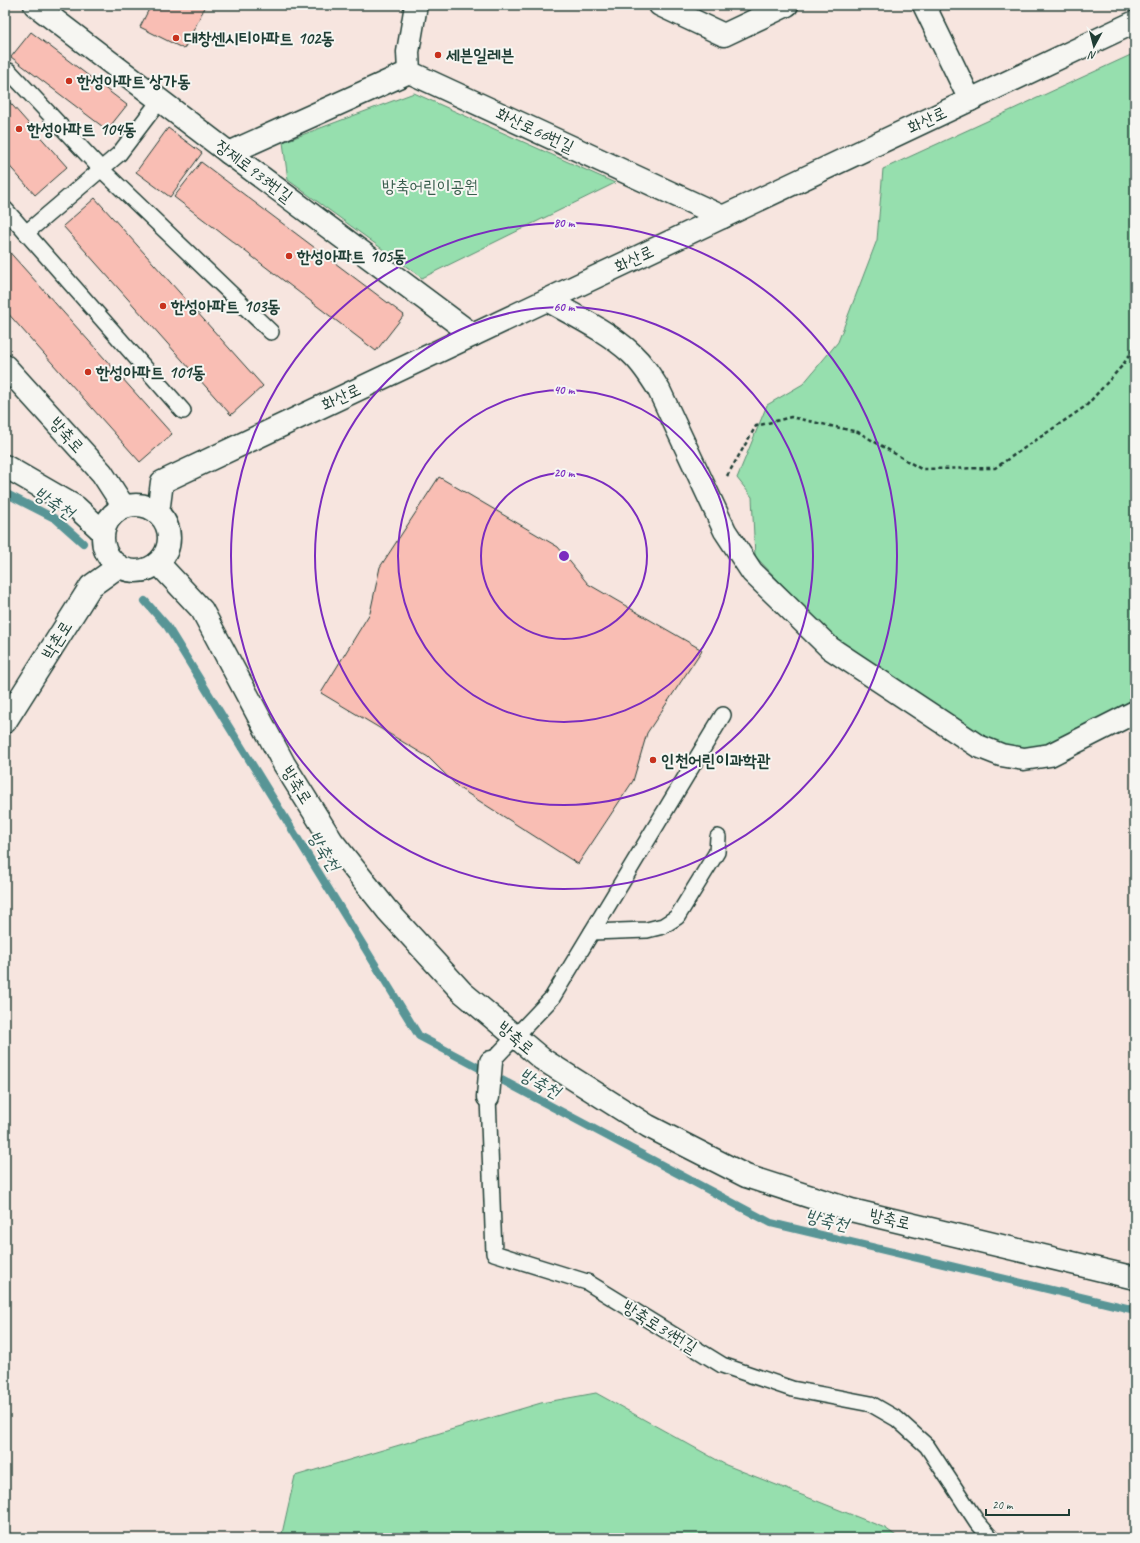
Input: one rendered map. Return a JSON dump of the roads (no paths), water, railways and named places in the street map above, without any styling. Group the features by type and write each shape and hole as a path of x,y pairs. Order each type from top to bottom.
{"street":[{"name":"장제로933번길","path":"35,5 229,153 474,335"},
{"path":"229,153 409,72 408,52 416,5"},
{"path":"660,5 724,35 787,5"},
{"path":"924,5 970,100"},
{"name":"화산로","path":"158,513 162,482 1135,22"},
{"name":"화산로66번길","path":"409,72 723,217"},
{"path":"547,300 604,332 631,353 650,374 659,390 725,532 752,572 830,648 978,746 1001,754 1024,759 1050,755 1135,712"},
{"name":"방축로","path":"5,366 102,473 124,507"},
{"path":"5,466 76,507 103,532"},
{"path":"133,505 142,505 151,508 158,513 166,522 169,533 169,544 165,554 158,563 149,568 128,570 119,566 111,559 103,542 103,532 107,522 114,513 124,507 133,505"},
{"name":"방축로","path":"158,563 202,610 284,764 332,841 387,910 462,992 542,1059 648,1126 746,1176 851,1210 1135,1278"},
{"name":"박촌로","path":"5,722 91,586 119,566"},
{"name":"방축로34번길","path":"488,1098 491,1062"}],"lane":[{"path":"8,71 101,169 271,332"},
{"path":"26,233 119,154 160,100"},
{"path":"5,209 183,411"},
{"name":"방축로34번길","path":"491,1062 552,998 723,715"},
{"path":"592,932 647,930 663,926 677,916 716,852 718,837"},
{"name":"방축로34번길","path":"488,1098 494,1253 587,1282 722,1365 792,1389 872,1404 898,1419 927,1446 977,1522 991,1538"}],"waterway":[{"name":"방축천","path":"5,493 56,519 83,543"},
{"name":"방축천","path":"145,601 167,626 419,1036 771,1223 1135,1310"}],"place":[{"name":"대창센시티아파트 102동","path":"176,38"},
{"name":"세븐일레븐","path":"438,55"},
{"name":"한성아파트 상가동","path":"69,81"},
{"name":"한성아파트 104동","path":"19,129"},
{"name":"한성아파트 105동","path":"289,256"},
{"name":"한성아파트 103동","path":"163,306"},
{"name":"한성아파트 101동","path":"88,372"},
{"name":"인천어린이과학관","path":"653,760"}],"park label":[{"name":"방축어린이공원","path":"430,186"}]}
